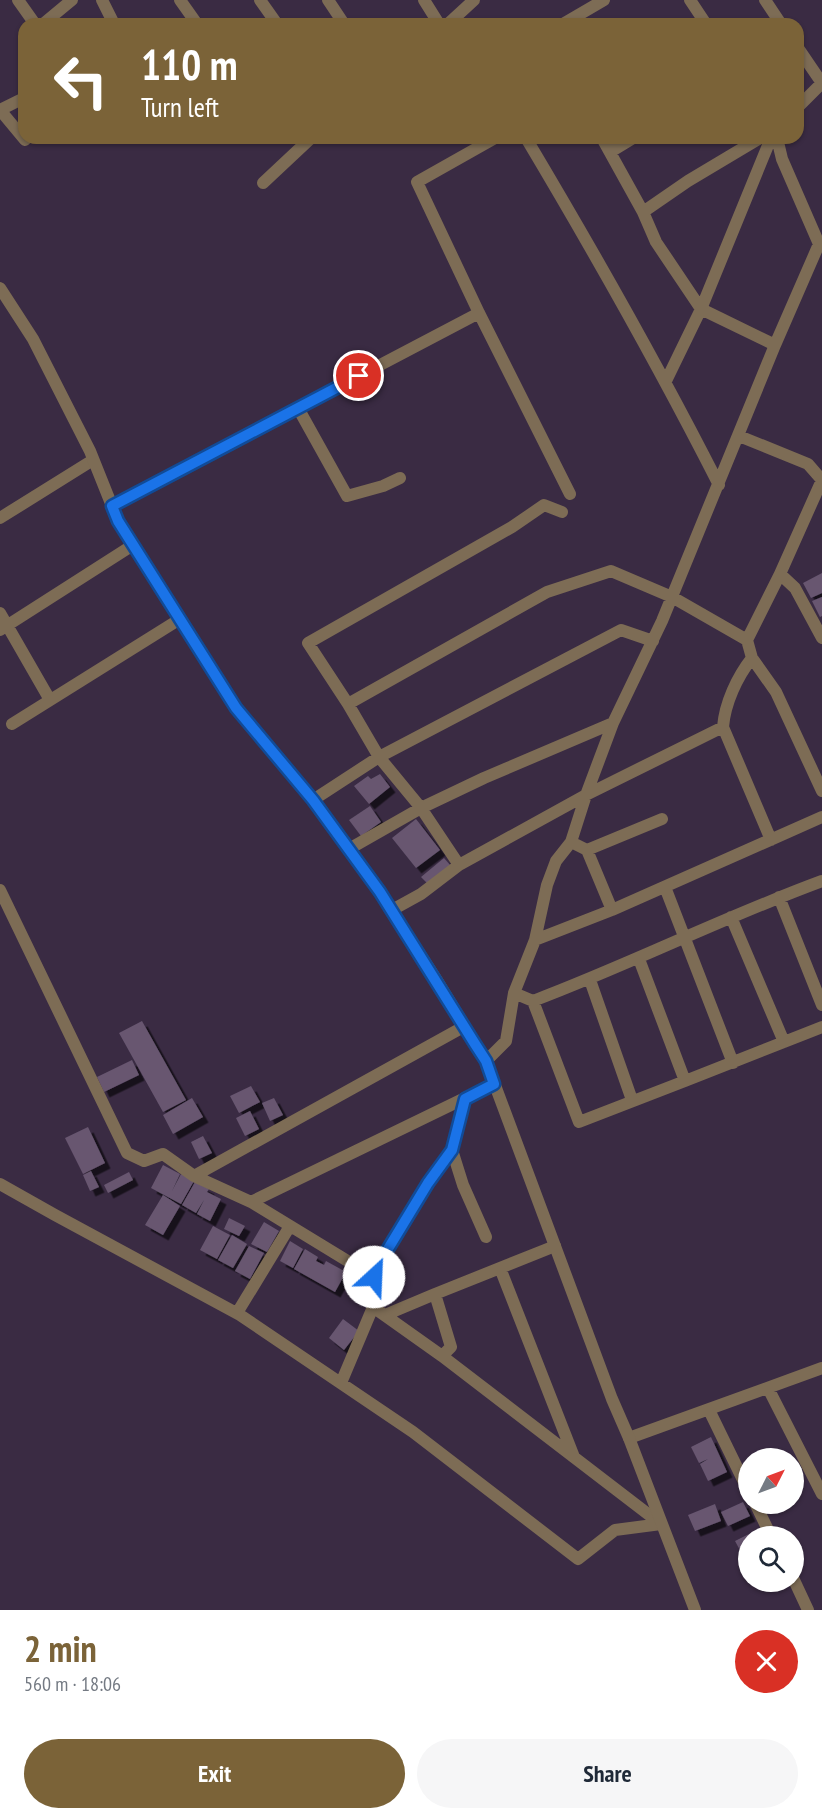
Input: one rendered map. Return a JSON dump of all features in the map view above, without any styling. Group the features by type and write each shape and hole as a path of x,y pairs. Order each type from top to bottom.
{"street":[{"path":"18,0 31,18"},
{"path":"50,18 72,0"},
{"path":"102,0 111,18"},
{"path":"180,0 193,18"},
{"path":"260,0 273,18"},
{"path":"328,0 340,18"},
{"path":"424,0 435,18"},
{"path":"454,18 474,0"},
{"path":"690,0 700,18"},
{"path":"765,0 777,18"},
{"path":"573,18 601,1"},
{"path":"804,57 822,83 804,101"},
{"path":"18,101 0,110 18,132"},
{"path":"263,183 305,144"},
{"path":"484,144 417,182 479,313 570,494"},
{"path":"530,144 591,246 666,381 719,485"},
{"path":"605,144 643,212 656,242 700,309 775,345"},
{"path":"610,152 623,144"},
{"path":"643,212 688,181 750,144"},
{"path":"666,381 700,309 769,144"},
{"path":"486,1061 506,1041 514,993 535,940 547,885 556,861 571,842 613,723 653,641 775,345 821,243 782,159 778,144"},
{"path":"0,288 33,339 93,460 118,521 133,545 236,708 313,800 392,910 486,1061 612,1399 695,1610"},
{"path":"112,506 479,313"},
{"path":"298,408 347,496 383,486 400,478"},
{"path":"739,436 808,464 822,480 780,574 747,640 752,658 776,692 822,791"},
{"path":"0,518 93,460"},
{"path":"459,865 421,808 379,756 308,643 512,527 544,505 562,512"},
{"path":"4,628 133,545"},
{"path":"348,704 547,592 611,571 672,597 747,640"},
{"path":"780,574 795,588 822,638"},
{"path":"0,613 4,628 50,700"},
{"path":"12,724 180,619"},
{"path":"313,800 379,756 621,630 653,641"},
{"path":"752,658 742,670 724,714 723,727 771,840"},
{"path":"350,849 421,808 484,778 613,723"},
{"path":"392,910 421,894 459,865 586,795 723,727"},
{"path":"535,940 612,910 822,817"},
{"path":"587,850 662,819"},
{"path":"571,842 587,850 612,910"},
{"path":"514,993 533,1001 590,980 731,917 822,881"},
{"path":"665,887 733,1063"},
{"path":"0,890 127,1153 144,1161 163,1154 194,1176 251,1202 374,1277"},
{"path":"779,897 822,1005"},
{"path":"731,917 784,1042"},
{"path":"639,959 685,1081"},
{"path":"590,980 632,1100"},
{"path":"533,1001 579,1122 822,1027"},
{"path":"194,1176 465,1026"},
{"path":"251,1202 494,1084"},
{"path":"341,1383 373,1307 371,1292 377,1267 428,1183 452,1150 465,1099"},
{"path":"452,1150 463,1185 486,1237"},
{"path":"0,1184 237,1313 413,1432 578,1559 615,1530 661,1524"},
{"path":"237,1313 290,1226"},
{"path":"385,1315 555,1246"},
{"path":"500,1268 574,1458"},
{"path":"435,1294 451,1347 442,1356"},
{"path":"373,1307 442,1356 661,1524"},
{"path":"629,1438 822,1368"},
{"path":"768,1388 822,1494"},
{"path":"708,1410 738,1470"},
{"path":"800,1592 808,1610"}],"building":[{"path":"822,573 822,593 811,598 803,583"},
{"path":"822,597 822,616 820,617 812,601"},
{"path":"380,774 390,787 369,804 354,786 368,776 371,779"},
{"path":"370,806 381,822 361,836 349,820"},
{"path":"416,819 440,850 416,868 392,838"},
{"path":"444,858 451,866 428,884 421,877"},
{"path":"142,1021 186,1100 163,1112 119,1033"},
{"path":"132,1060 139,1075 104,1092 97,1077"},
{"path":"251,1086 260,1102 239,1113 230,1096"},
{"path":"192,1098 203,1117 173,1134 163,1115"},
{"path":"274,1098 283,1115 270,1121 262,1103"},
{"path":"250,1111 259,1129 245,1136 236,1118"},
{"path":"88,1127 105,1163 83,1174 65,1138"},
{"path":"203,1136 212,1153 199,1159 191,1142"},
{"path":"163,1165 180,1174 172,1191 181,1174 194,1181 181,1204 151,1188"},
{"path":"91,1171 99,1187 90,1191 83,1175"},
{"path":"129,1172 133,1180 108,1193 104,1185"},
{"path":"195,1182 209,1189 207,1192 221,1199 210,1221 197,1214 204,1200 196,1213 182,1205"},
{"path":"163,1195 180,1206 163,1235 145,1225"},
{"path":"229,1218 245,1226 239,1236 224,1229"},
{"path":"264,1222 279,1231 267,1252 251,1244"},
{"path":"213,1226 230,1235 217,1259 200,1250"},
{"path":"232,1235 247,1244 233,1268 218,1260"},
{"path":"290,1241 303,1249 293,1268 280,1261"},
{"path":"249,1246 264,1253 250,1279 235,1271"},
{"path":"305,1249 318,1257 316,1261 324,1265 326,1261 346,1272 335,1292 294,1269"},
{"path":"343,1319 359,1331 344,1350 329,1338"},
{"path":"711,1437 727,1472 708,1481 700,1464 708,1459 699,1463 691,1447"},
{"path":"715,1504 721,1521 695,1531 688,1515"},
{"path":"738,1504 738,1514 749,1514 750,1516 728,1526 721,1512"}],"route":[{"path":"359,376 112,506 118,521 236,708 313,800 380,892 486,1061 494,1084 465,1099 452,1150 428,1183 377,1267 374,1277"}]}
